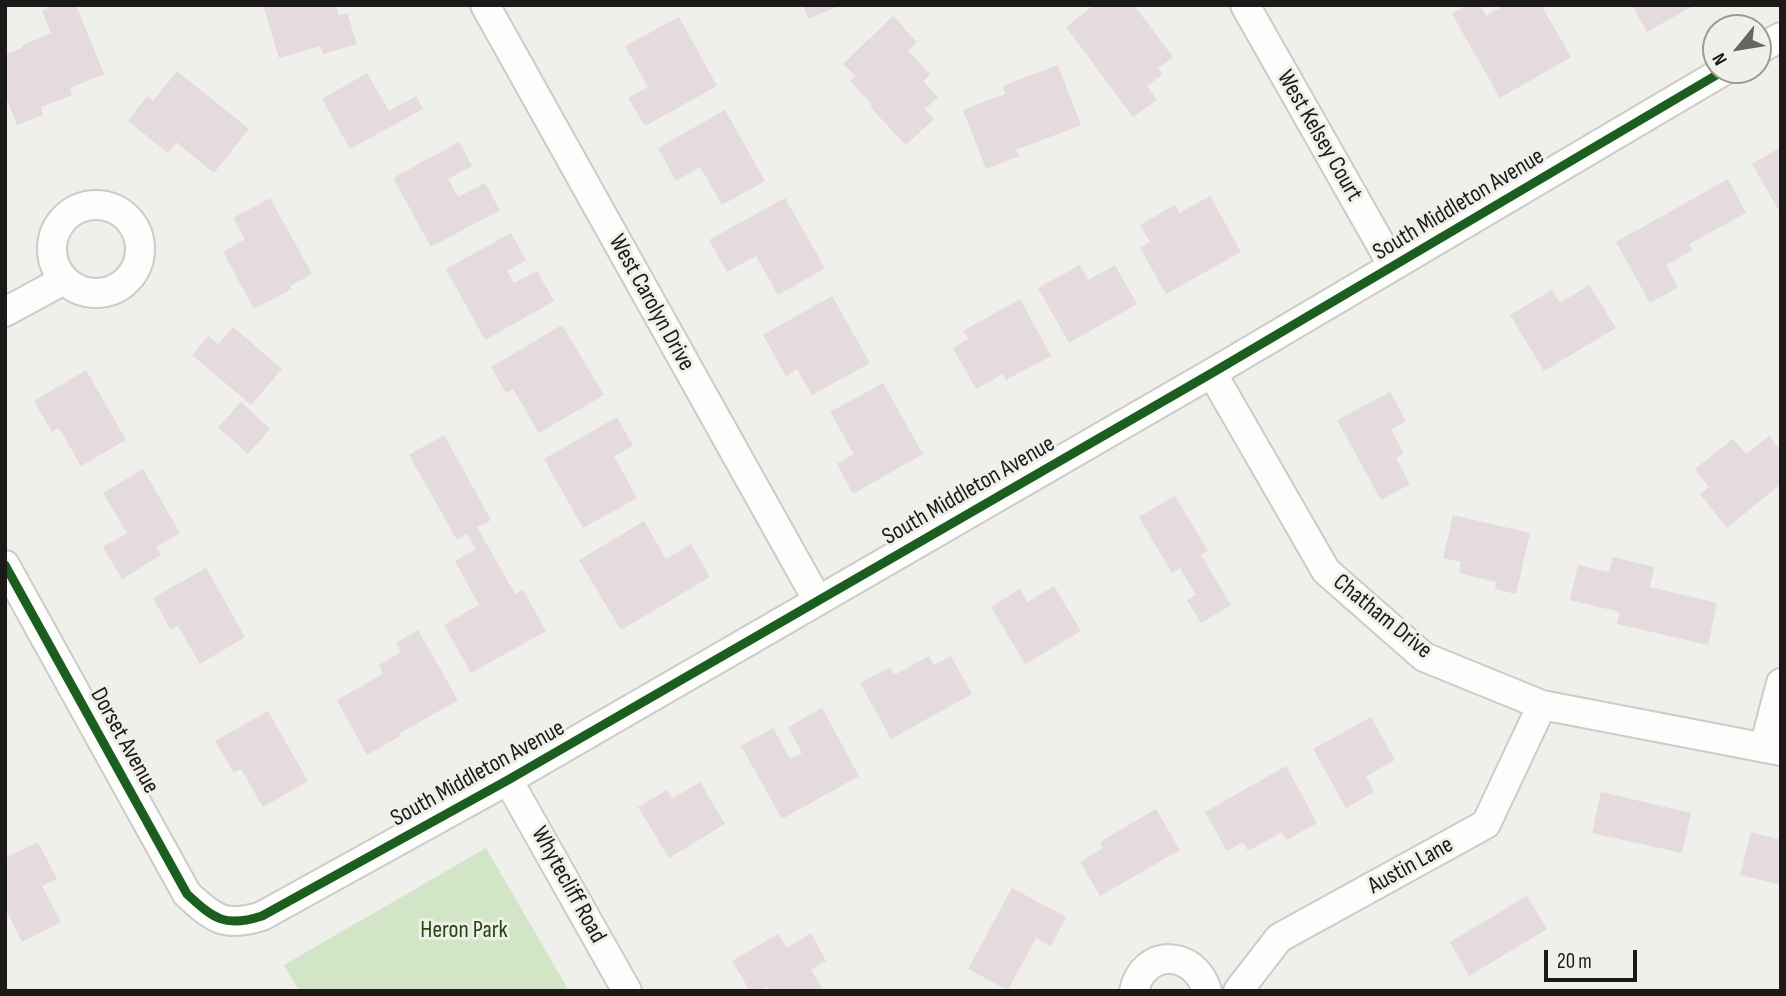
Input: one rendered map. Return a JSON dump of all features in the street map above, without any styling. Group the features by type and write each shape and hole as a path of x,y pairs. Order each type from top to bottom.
{"street":[{"name":"West Carolyn Drive","path":"485,5 818,601"},
{"name":"West Kelsey Court","path":"1245,5 1393,266"},
{"name":"South Middleton Avenue","path":"223,921 243,922 262,916 508,780 1212,373 1702,84"},
{"path":"5,312 64,280"},
{"name":"Chatham Drive","path":"1212,373 1326,571 1424,657 1542,705 1772,750"},
{"name":"Dorset Avenue","path":"5,565 187,894 203,909 223,921"},
{"path":"1772,750 1781,683"},
{"name":"Austin Lane","path":"1238,991 1279,938 1486,824 1542,705"},
{"name":"Whytecliff Road","path":"508,780 627,991"},
{"path":"1134,991 1140,974 1163,959 1178,960 1191,965 1201,975 1207,991"}],"green space":[{"name":"Heron Park","path":"486,848 569,991 299,991 284,965"}],"building":[{"path":"55,5 76,5 104,74 70,88 72,95 41,107 43,115 17,125 5,95 5,55 51,33 42,11"},
{"path":"263,5 336,5 339,16 347,13 357,44 323,54 320,46 279,58"},
{"path":"803,5 841,5 808,19"},
{"path":"1094,5 1134,5 1173,57 1158,68 1163,74 1147,86 1157,100 1133,117 1066,27"},
{"path":"1467,5 1480,5 1486,16 1505,5 1541,5 1571,57 1500,98 1452,14"},
{"path":"1632,5 1695,5 1647,32"},
{"path":"893,16 917,42 908,51 930,74 923,81 938,97 925,109 934,119 906,145 870,107 872,104 850,81 856,76 843,64"},
{"path":"679,17 717,86 645,126 628,98 648,87 625,46"},
{"path":"1058,65 1081,125 1016,150 1019,156 986,169 963,110 1005,94 1003,86"},
{"path":"177,71 249,129 214,173 176,142 168,153 128,121 147,96 153,101"},
{"path":"367,73 389,111 416,96 423,109 350,149 322,99"},
{"path":"725,110 765,181 722,205 700,167 676,181 658,148"},
{"path":"459,142 472,166 448,179 458,197 485,183 500,210 431,247 393,178"},
{"path":"1781,147 1781,214 1752,164"},
{"path":"1728,179 1746,213 1689,244 1693,250 1666,265 1678,287 1650,303 1616,242"},
{"path":"1210,196 1241,252 1166,294 1140,248 1150,242 1140,225 1175,205 1179,213"},
{"path":"270,198 312,274 290,286 292,289 254,309 223,252 245,239 233,218"},
{"path":"785,198 825,268 778,295 756,256 727,272 709,240"},
{"path":"511,233 526,260 507,271 514,283 537,271 554,301 485,340 446,269"},
{"path":"1080,265 1088,280 1115,265 1137,304 1069,343 1038,288"},
{"path":"1589,285 1616,328 1544,371 1510,315 1552,290 1560,303"},
{"path":"832,296 870,363 812,395 797,369 786,376 763,335"},
{"path":"1020,299 1051,356 1006,380 1003,374 976,389 953,348 969,339 963,331"},
{"path":"562,325 604,395 539,433 513,389 506,393 491,367"},
{"path":"233,327 282,369 251,405 192,355 208,336 218,344"},
{"path":"86,370 126,440 81,466 59,428 52,432 34,401"},
{"path":"883,383 923,454 853,494 837,464 854,454 830,412"},
{"path":"1390,392 1406,421 1391,430 1404,453 1396,458 1410,484 1381,500 1337,420"},
{"path":"241,402 270,429 248,454 218,427"},
{"path":"617,417 633,446 614,456 637,498 583,528 544,459"},
{"path":"444,435 491,520 477,527 515,594 523,590 546,631 471,673 444,625 479,605 455,561 476,549 467,534 457,540 409,455"},
{"path":"1769,436 1781,451 1781,484 1727,528 1700,494 1709,487 1695,469 1733,439 1746,454"},
{"path":"143,469 180,533 156,547 161,555 122,579 103,547 127,533 103,493"},
{"path":"1175,496 1208,551 1201,555 1231,605 1201,623 1187,600 1196,595 1180,568 1172,573 1139,517"},
{"path":"1453,515 1530,533 1516,594 1495,589 1496,582 1459,573 1461,562 1443,558"},
{"path":"644,521 666,559 691,544 710,577 621,630 579,560"},
{"path":"1613,557 1654,567 1650,587 1717,603 1708,645 1617,624 1620,612 1570,600 1578,565 1609,572"},
{"path":"206,568 245,637 200,664 178,626 171,630 153,598"},
{"path":"1054,586 1081,631 1025,664 991,607 1020,589 1027,602"},
{"path":"418,630 458,700 367,755 337,700 383,674 379,665 401,652 396,643"},
{"path":"929,656 934,665 951,656 972,694 891,739 860,683 890,667 894,675"},
{"path":"822,708 859,776 782,819 741,746 773,728 790,759 802,753 788,727"},
{"path":"268,711 308,781 263,807 241,769 234,773 215,741"},
{"path":"1371,717 1395,760 1366,776 1374,792 1346,808 1313,749"},
{"path":"1286,766 1317,823 1286,840 1282,832 1248,851 1243,842 1227,851 1205,812"},
{"path":"700,782 725,824 669,858 638,807 667,790 672,799"},
{"path":"1601,792 1691,813 1682,853 1592,833"},
{"path":"1156,809 1180,850 1100,896 1080,862 1103,848 1100,842"},
{"path":"1751,832 1781,840 1781,885 1740,875"},
{"path":"38,842 57,879 42,886 61,922 22,942 5,908 5,858"},
{"path":"1012,888 1066,917 1051,946 1036,938 1008,990 968,969"},
{"path":"1527,896 1547,929 1469,976 1450,942"},
{"path":"811,933 826,961 811,970 824,991 769,991 767,987 760,991 750,991 732,961 778,934 787,948"}],"cycle path":[{"path":"5,565 187,894 205,910 221,919 249,920 262,916 508,780 1212,373 1702,84"}]}
